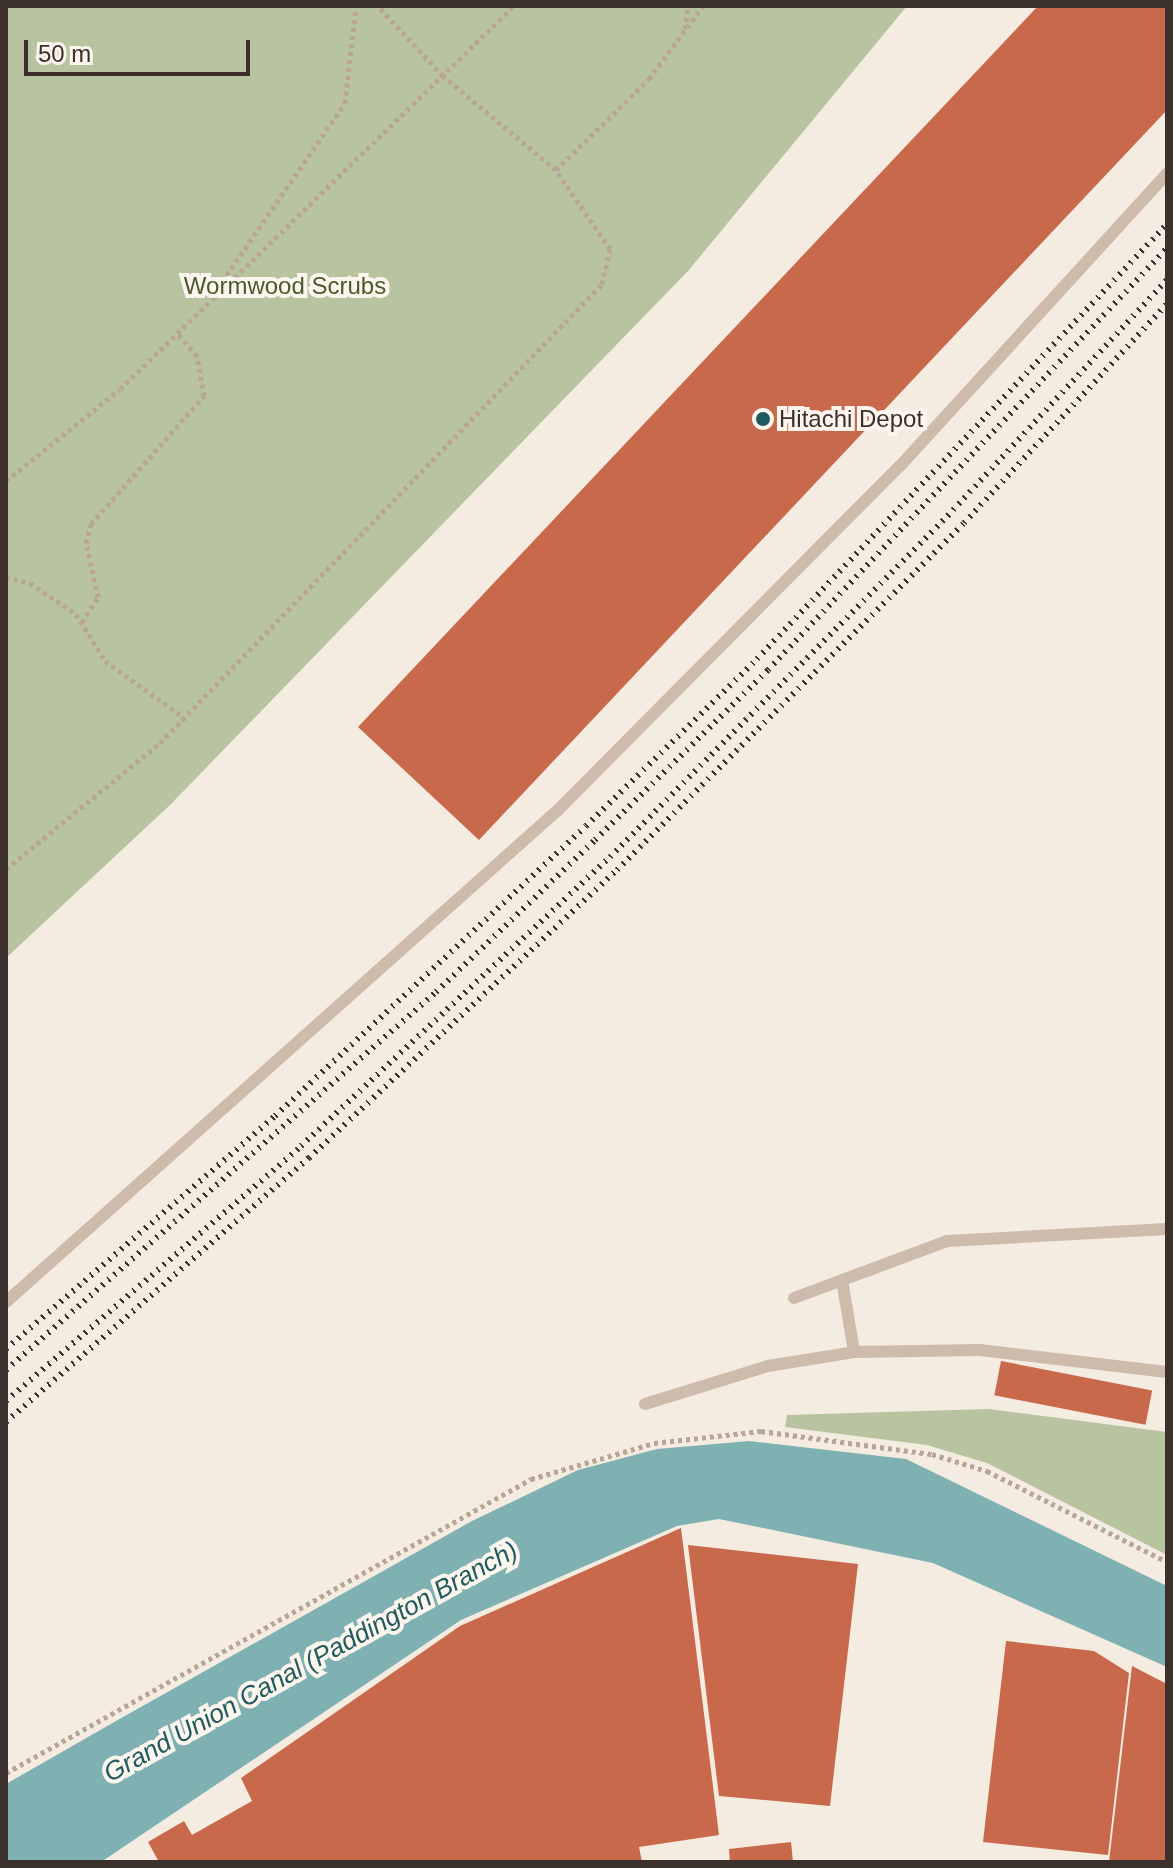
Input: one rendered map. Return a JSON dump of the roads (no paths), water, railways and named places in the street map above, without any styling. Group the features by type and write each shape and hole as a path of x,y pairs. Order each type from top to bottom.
{"lane":[{"path":"6,1302 558,810 900,466 1167,174"},
{"path":"794,1298 947,1241 1167,1229"},
{"path":"842,1280 854,1352"},
{"path":"645,1404 768,1366 854,1352 980,1350 1167,1372"}],"water":[{"name":"Grand Union Canal (Paddington Branch)","path":"749,1441 906,1459 1167,1586 1167,1667 933,1563 719,1519 677,1526 461,1620 101,1862 6,1862 6,1784 116,1721 472,1521 578,1470 657,1449"}],"railway":[{"path":"6,1349 275,1116 586,826 757,659 1167,224"},
{"path":"6,1370 436,992 595,840 768,670 1167,248"},
{"path":"6,1401 301,1146 610,857 953,510 1167,280"},
{"path":"6,1422 309,1158 617,870 964,523 1167,304"}],"place":[{"name":"Hitachi Depot","path":"763,419"}],"park label":[{"name":"Wormwood Scrubs","path":"285,286"}]}
